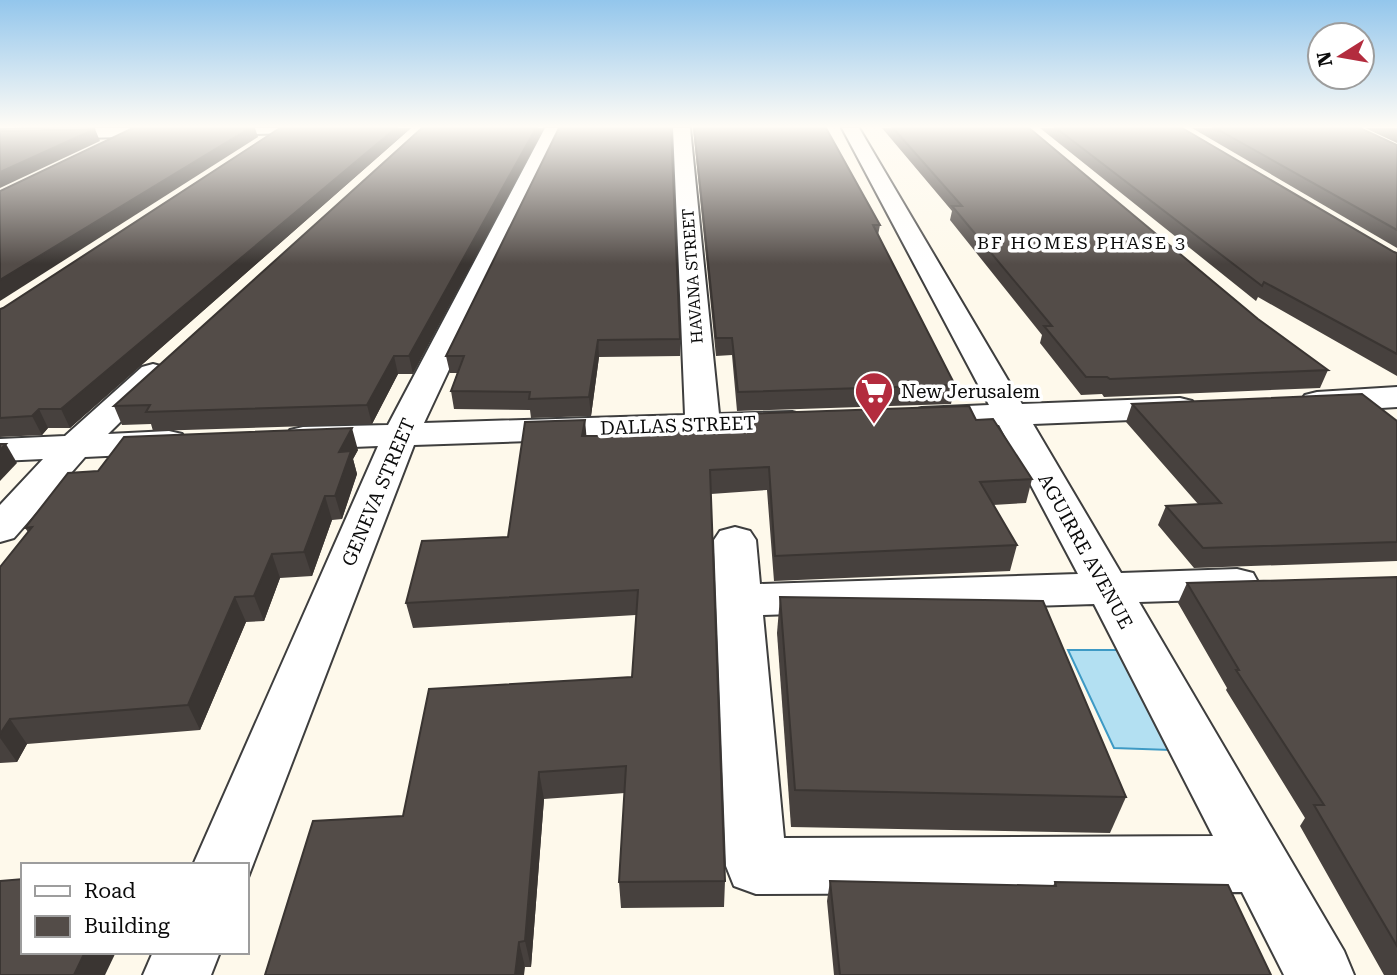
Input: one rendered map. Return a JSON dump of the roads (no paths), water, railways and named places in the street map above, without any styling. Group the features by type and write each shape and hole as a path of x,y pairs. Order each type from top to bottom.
{"street":[{"name":"GENEVA STREET","path":"224,863 401,434 530,174"},
{"name":"HAVANA STREET","path":"684,174 703,425"},
{"name":"AGUIRRE AVENUE","path":"875,174 1108,588 1320,975"},
{"path":"0,529 75,446 178,352"},
{"path":"1332,379 1397,418"},
{"path":"1280,404 1397,397"},
{"path":"891,419 1210,406"},
{"name":"DALLAS STREET","path":"277,439 824,421"},
{"path":"0,450 196,442"},
{"path":"735,540 757,866 1258,864"},
{"path":"739,600 1274,583"},
{"path":"177,975 186,954"}],"water":[{"path":"1068,650 1121,650 1170,750 1114,748"}],"place":[{"name":"New Jerusalem","path":"874,425"}],"district":[{"name":"BF HOMES PHASE 3","path":"1082,243"}]}
